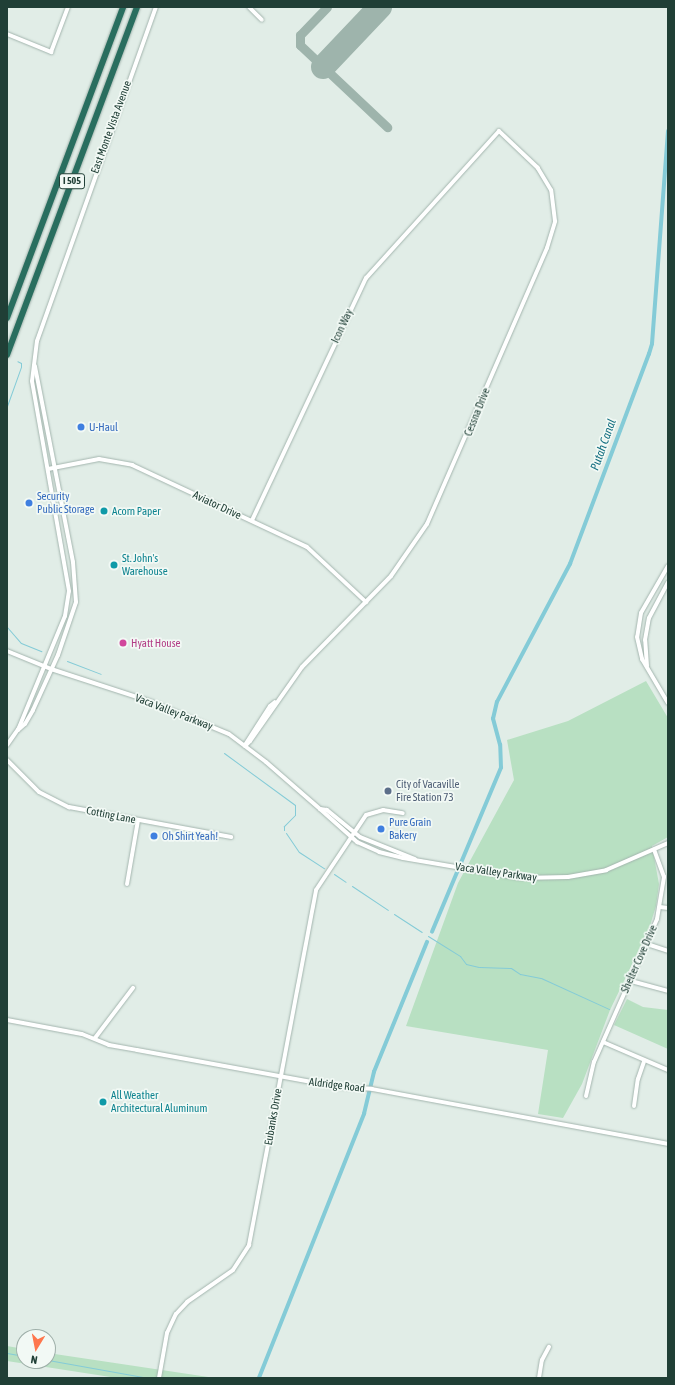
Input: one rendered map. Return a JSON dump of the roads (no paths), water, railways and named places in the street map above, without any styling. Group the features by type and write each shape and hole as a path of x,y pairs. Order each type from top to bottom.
{"highway":[{"name":"I 505","path":"7,318 123,7"},
{"name":"I 505","path":"7,355 137,7"}],"street":[{"path":"7,34 51,52 68,7"},
{"name":"East Monte Vista Avenue","path":"18,730 45,666 69,602 66,564 32,381 37,341 156,7"},
{"path":"249,7 262,20"},
{"name":"Cessna Drive","path":"245,746 270,706 276,702 309,659 391,576 435,509 554,229 555,204 546,179 499,131 473,159"},
{"name":"Icon Way","path":"252,520 366,278 473,159"},
{"name":"East Monte Vista Avenue","path":"18,730 25,724 33,710 75,608 75,579 55,467 34,363"},
{"name":"Aviator Drive","path":"48,469 99,459 123,462 252,520 307,547 366,602"},
{"path":"66,564 71,580 71,603 75,608"},
{"path":"668,566 646,602 638,624 639,650 668,703"},
{"path":"647,666 645,640 649,618 668,583"},
{"name":"Vaca Valley Parkway","path":"7,651 50,669 152,702 212,726 245,746 320,809 327,810 352,834 415,859 520,878 568,877 606,870 668,843"},
{"path":"7,745 18,730"},
{"name":"Cotting Lane","path":"7,760 39,792 51,800 69,807 231,837"},
{"name":"Eubanks Drive","path":"159,1378 167,1333 176,1314 187,1302 233,1270 247,1250 281,1076 311,906 316,890 352,834 370,812 383,810 402,813"},
{"path":"127,884 138,820"},
{"name":"Shelter Cove Drive","path":"586,1096 591,1070 647,944 660,907 664,877 654,850"},
{"path":"660,907 668,908"},
{"path":"647,944 668,950"},
{"path":"631,981 668,991"},
{"path":"94,1038 133,988"},
{"name":"Aldridge Road","path":"7,1020 94,1038 120,1047 338,1087 367,1088 668,1144"},
{"path":"603,1042 644,1062 668,1070"},
{"path":"634,1106 638,1079 644,1062"},
{"path":"539,1378 542,1360 549,1347"}],"waterway":[{"name":"Putah Canal","path":"432,932 501,768 500,745 493,719 497,702 570,564 652,344 668,132"},
{"path":"7,406 21,367 21,363 17,361"},
{"path":"7,627 21,643 41,651"},
{"path":"67,661 101,674"},
{"path":"224,753 295,805 295,815 284,826 284,830"},
{"path":"286,833 299,852 324,868"},
{"path":"334,874 346,882"},
{"path":"352,886 388,910"},
{"path":"394,914 422,932"},
{"path":"428,936 460,956 466,964 479,967 511,968 520,974 541,978 609,1009"},
{"path":"259,1378 364,1114 374,1072 427,942"},
{"path":"7,1353 16,1355"},
{"path":"56,1361 148,1378"}],"place":[{"name":"U-Haul","path":"81,427"},
{"name":"Security Public Storage","path":"29,503"},
{"name":"Acorn Paper","path":"104,511"},
{"name":"St. John's Warehouse","path":"114,565"},
{"name":"Hyatt House","path":"123,643"},
{"name":"City of Vacaville Fire Station 73","path":"388,791"},
{"name":"Pure Grain Bakery","path":"381,829"},
{"name":"Oh Shirt Yeah!","path":"154,836"},
{"name":"All Weather Architectural Aluminum","path":"103,1102"}]}
